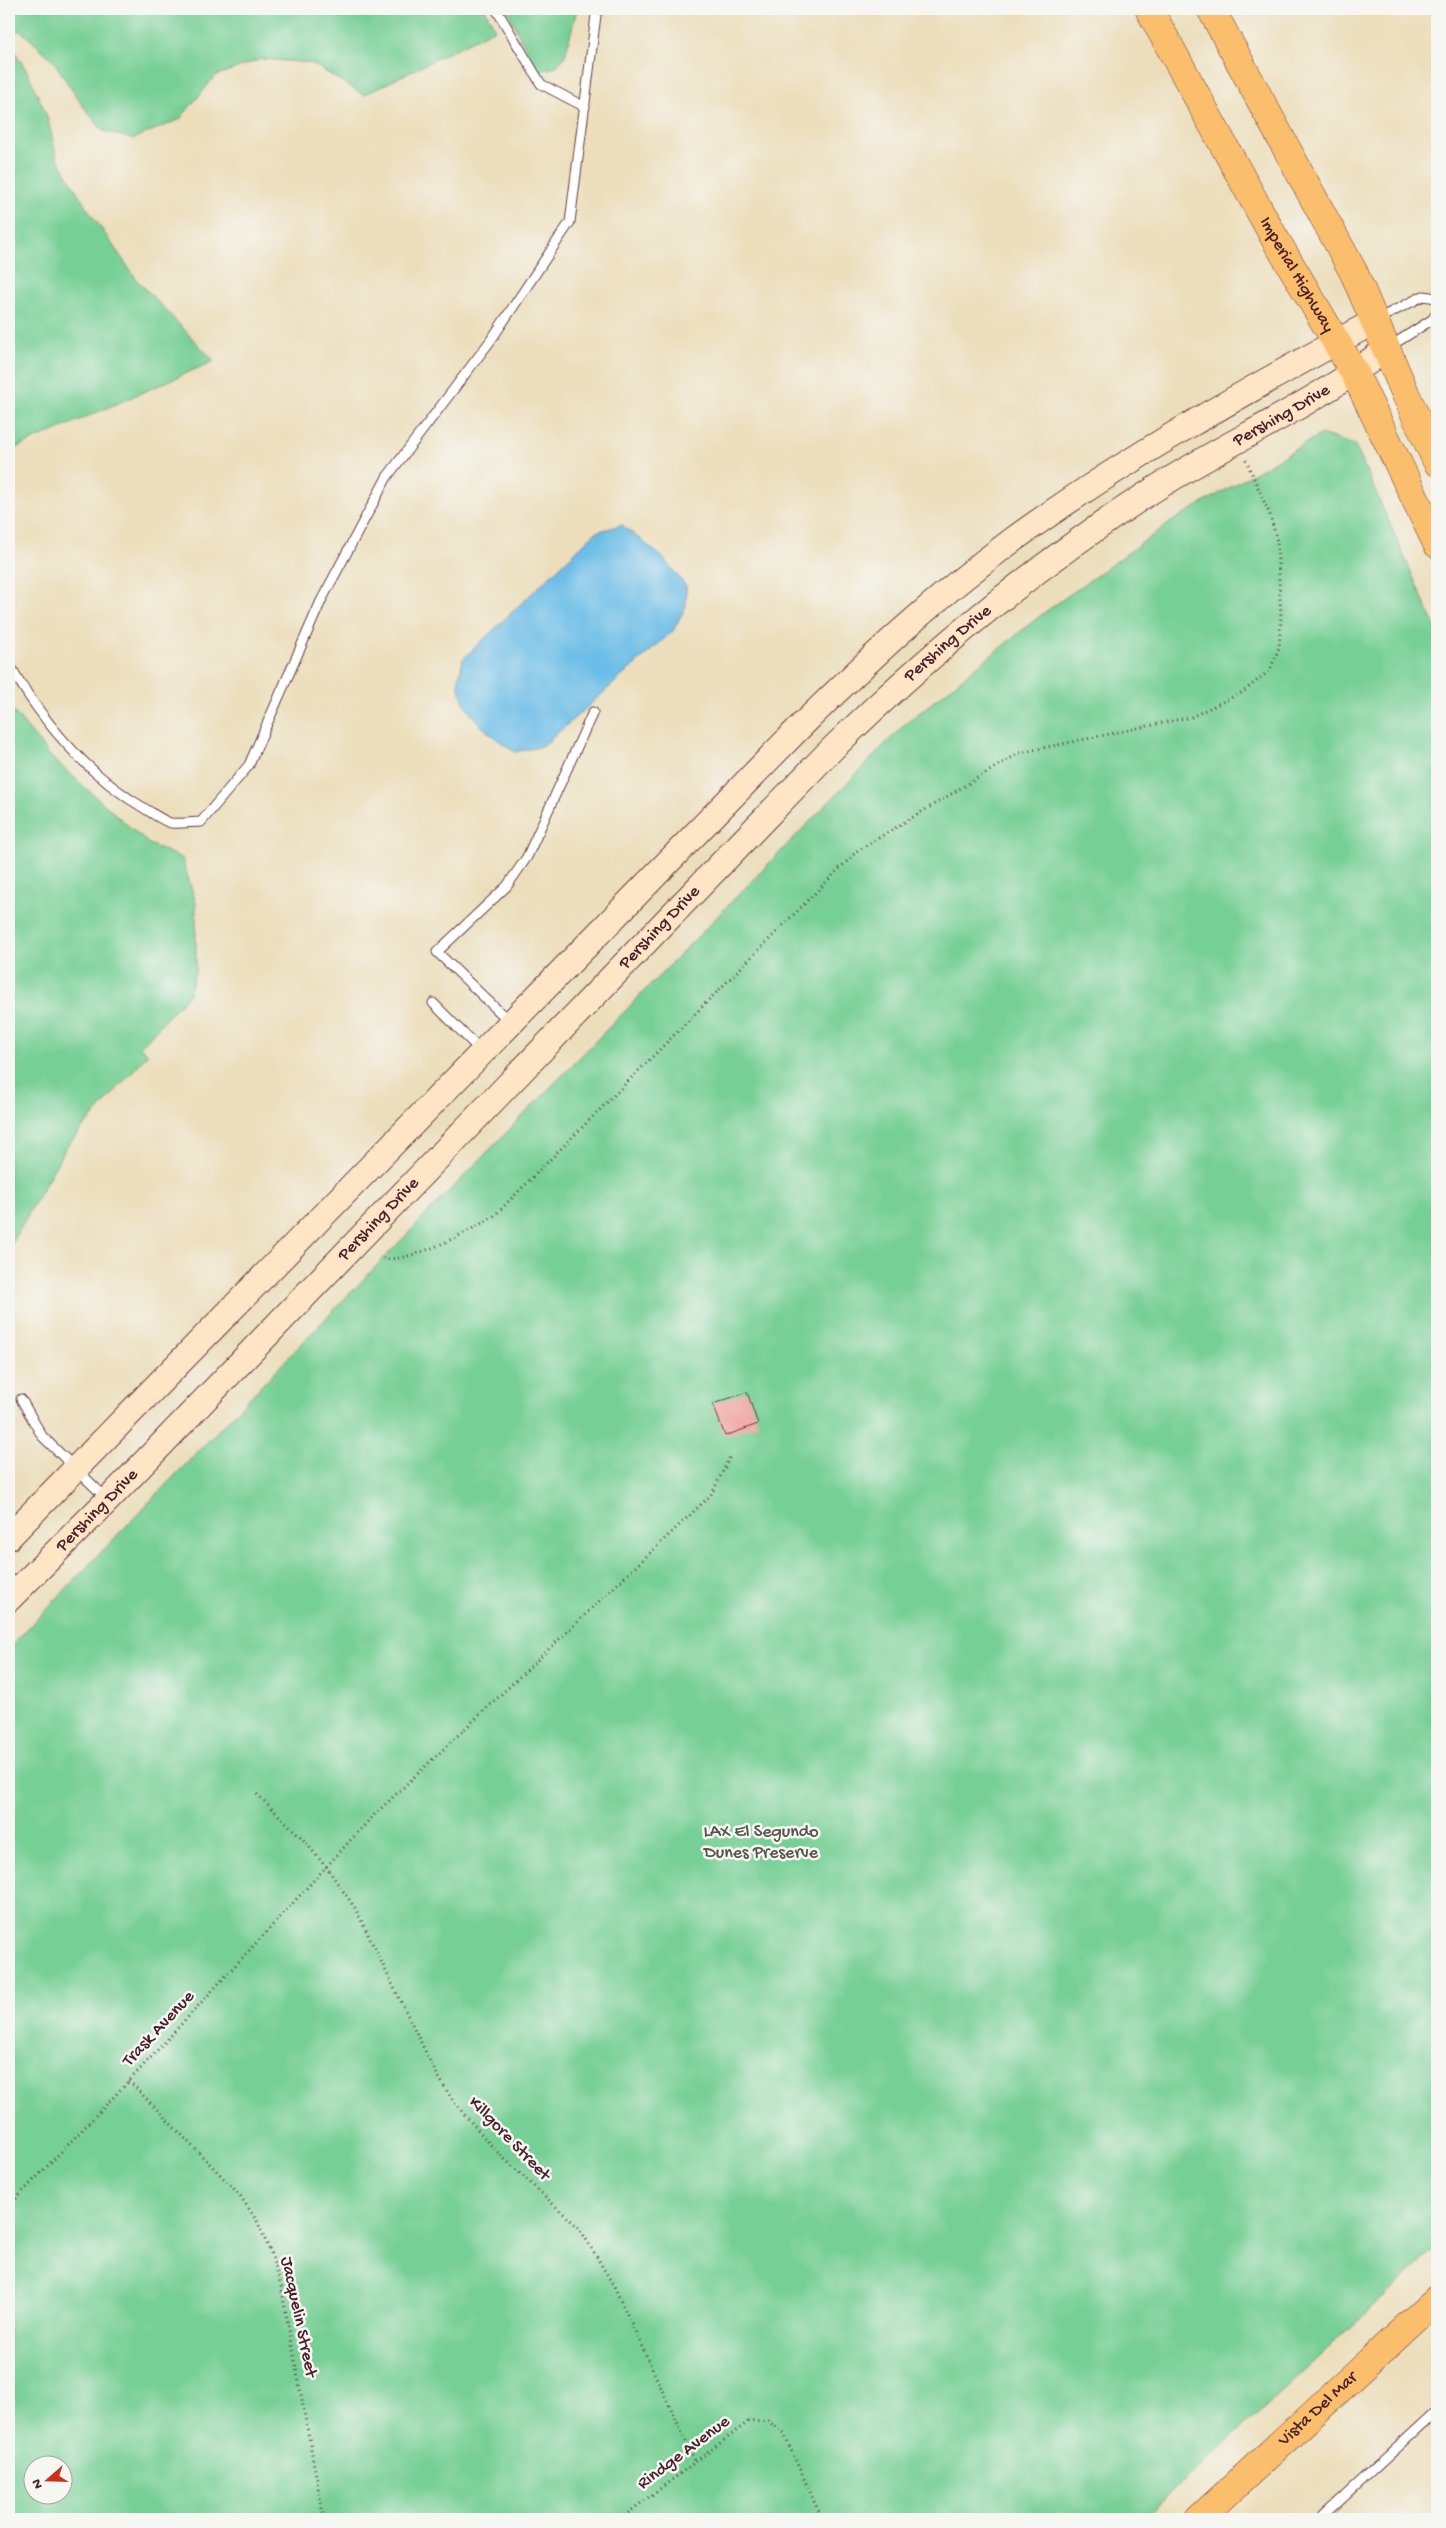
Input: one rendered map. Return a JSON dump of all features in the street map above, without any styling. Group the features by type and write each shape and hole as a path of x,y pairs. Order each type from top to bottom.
{"main road":[{"name":"Imperial Highway","path":"1149,9 1274,237 1354,372 1437,544"},
{"path":"1210,9 1328,222 1354,273 1437,462"},
{"name":"Pershing Drive","path":"9,1537 850,678 944,596 1011,542 1129,461 1184,427 1375,321"},
{"name":"Pershing Drive","path":"9,1599 108,1500 876,705 925,660 1036,570 1149,493 1354,372 1387,349"},
{"name":"Vista Del Mar","path":"1199,2519 1437,2299"}],"lane":[{"path":"496,9 541,84 585,107"},
{"path":"9,664 31,702 51,729 91,770 134,802 170,823 201,822 249,765 321,601 387,477 491,340 570,222 596,15 599,9"},
{"path":"1375,321 1423,296 1437,298"},
{"path":"1387,349 1433,319 1437,311"},
{"path":"511,1023 437,952 507,886 527,858 593,712"},
{"path":"433,1003 482,1052"},
{"path":"21,1399 42,1436 108,1500"},
{"path":"1320,2519 1437,2411"}],"path":[{"path":"383,1259 411,1254 459,1237 493,1217 857,851 1019,753 1192,717 1244,692 1270,670 1279,648 1281,617 1277,541 1270,515 1238,441"},
{"name":"Trask Avenue","path":"9,2206 129,2081 372,1817 711,1496 730,1457"},
{"name":"Killgore Street","path":"257,1794 301,1837 327,1868 355,1908 435,2072 453,2101 496,2151 580,2229 598,2256 695,2461"},
{"name":"Jacquelin Street","path":"129,2081 239,2194 261,2229 271,2253 280,2286 324,2519"},
{"name":"Rindge Avenue","path":"620,2519 748,2422 768,2421 782,2432 822,2519"}],"green space":[{"path":"9,9 485,9 495,29 364,95 311,63 261,59 215,76 180,119 133,139 103,131 79,101 53,60 21,31 9,30"},
{"path":"507,9 577,9 565,56 557,66 537,73"},
{"path":"9,42 27,71 47,116 57,157 85,205 137,280 214,361 9,451"},
{"name":"LAX El Segundo Dunes Preserve","path":"1321,434 1355,445 1437,631 1437,2248 1143,2519 9,2519 9,1648 383,1259 904,725 1045,612 1174,520"},
{"path":"9,706 51,757 149,844 182,858 196,903 196,969 189,994 140,1047 148,1054 66,1147 9,1248"}],"water":[{"path":"622,525 661,556 686,586 686,606 673,631 543,746 515,752 480,725 467,707 462,697 459,683 463,659 596,532"}],"building":[{"path":"747,1392 758,1424 725,1436 713,1404"}]}
